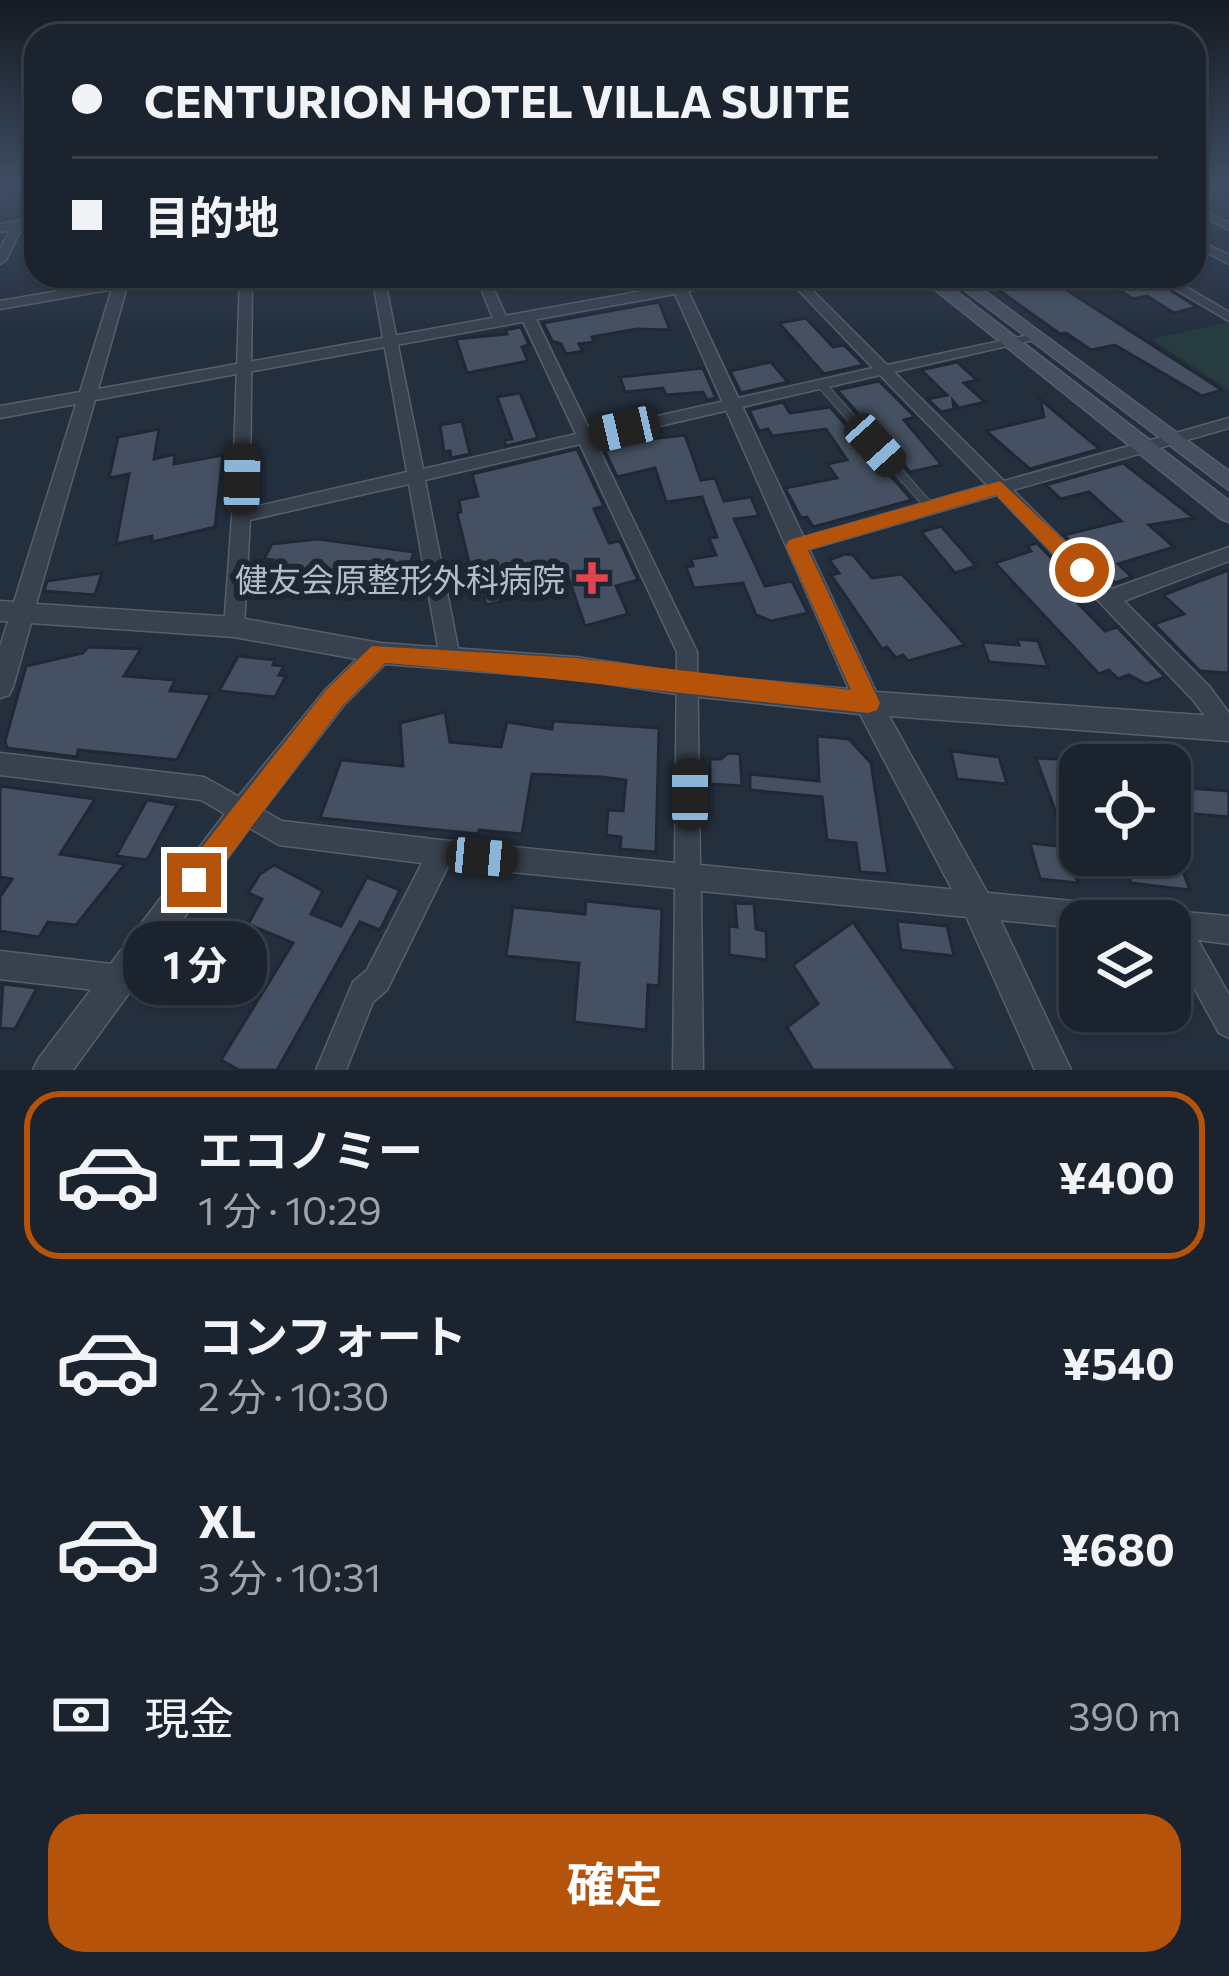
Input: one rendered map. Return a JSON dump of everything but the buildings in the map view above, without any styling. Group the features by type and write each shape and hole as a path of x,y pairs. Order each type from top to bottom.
{"main road":[{"path":"941,288 1229,513"},
{"path":"969,288 1229,482"}],"street":[{"path":"0,260 14,233"},
{"path":"0,305 83,288"},
{"path":"0,687 11,613 87,397 120,288"},
{"path":"234,627 246,288"},
{"path":"381,288 450,658"},
{"path":"487,288 501,321"},
{"path":"0,412 528,316 649,288"},
{"path":"678,288 868,703 977,904 1053,1070"},
{"path":"803,288 1201,693 1229,730"},
{"path":"1179,288 1229,317"},
{"path":"528,316 687,652 688,1070"},
{"path":"241,516 1033,336"},
{"path":"796,546 1229,424"},
{"path":"1109,598 1229,554"},
{"path":"11,613 234,627 380,653 576,668 868,703 1229,730"},
{"path":"51,1070 243,813 343,688 380,653"},
{"path":"0,764 204,788 279,833 1059,912"},
{"path":"331,1070 363,992 377,980 440,853"},
{"path":"1191,926 1229,930"},
{"path":"0,965 120,979"},
{"path":"1191,965 1229,1023"}],"lane":[{"path":"821,384 929,506"}],"green space":[{"path":"1229,322 1229,390 1151,339"}],"place":[{"name":"健友会原整形外科病院","path":"592,578"}],"route":[{"path":"194,880 335,697 380,653 576,668 868,703 796,546 1000,488 1082,570"}]}
